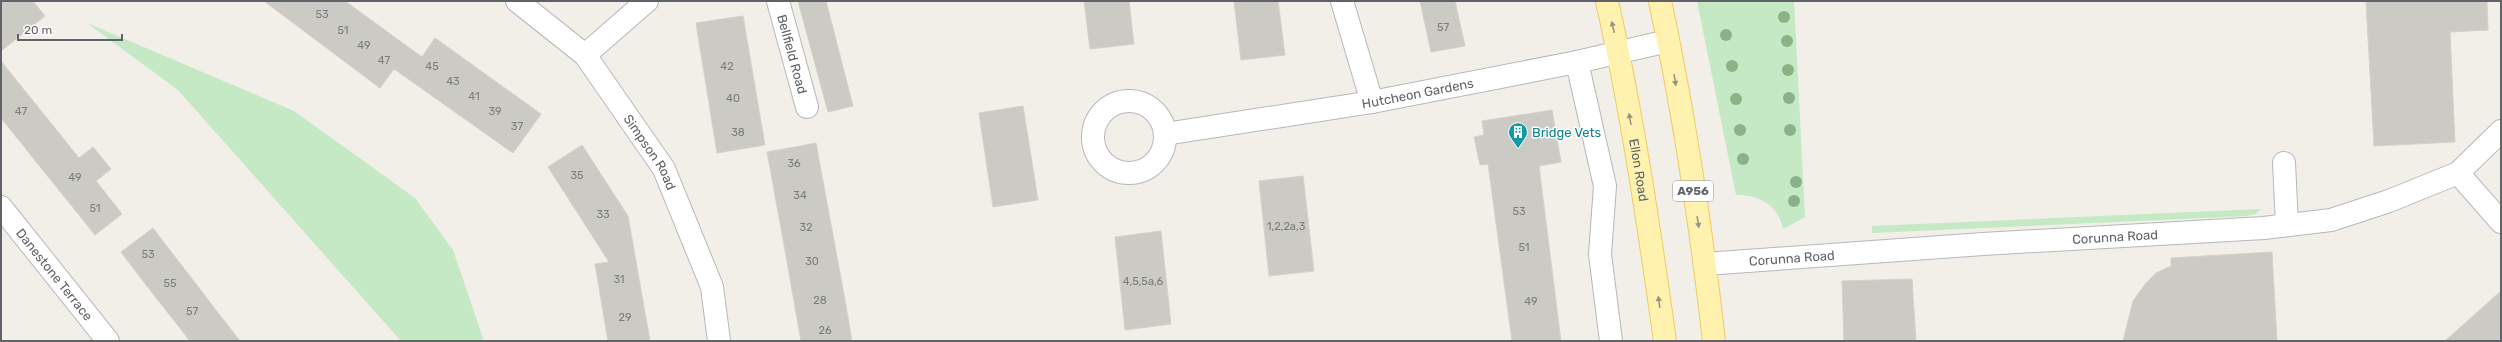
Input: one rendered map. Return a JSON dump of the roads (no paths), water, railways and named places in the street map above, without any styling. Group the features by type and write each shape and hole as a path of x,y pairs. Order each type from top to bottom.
{"main road":[{"name":"Ellon Road","path":"1607,1 1618,53 1650,236 1665,341"},
{"name":"A956","path":"1660,1 1705,264 1714,341"}],"street":[{"name":"Simpson Road","path":"517,1 585,55 664,170 712,287 719,341"},
{"path":"585,55 647,1"},
{"name":"Bellfield Road","path":"778,1 807,107"},
{"path":"1342,1 1372,102"},
{"name":"Hutcheon Gardens","path":"1165,134 1372,102 1577,62 1668,41"},
{"path":"1577,62 1605,186 1600,254 1611,341"},
{"name":"Corunna Road","path":"1705,264 2287,225 2331,220 2389,201 2458,173 2501,131"},
{"path":"2284,163 2287,225"},
{"path":"2458,173 2501,222"},
{"name":"Danestone Terrace","path":"1,208 108,341"}],"place":[{"name":"Bridge Vets","path":"1518,149"}]}
